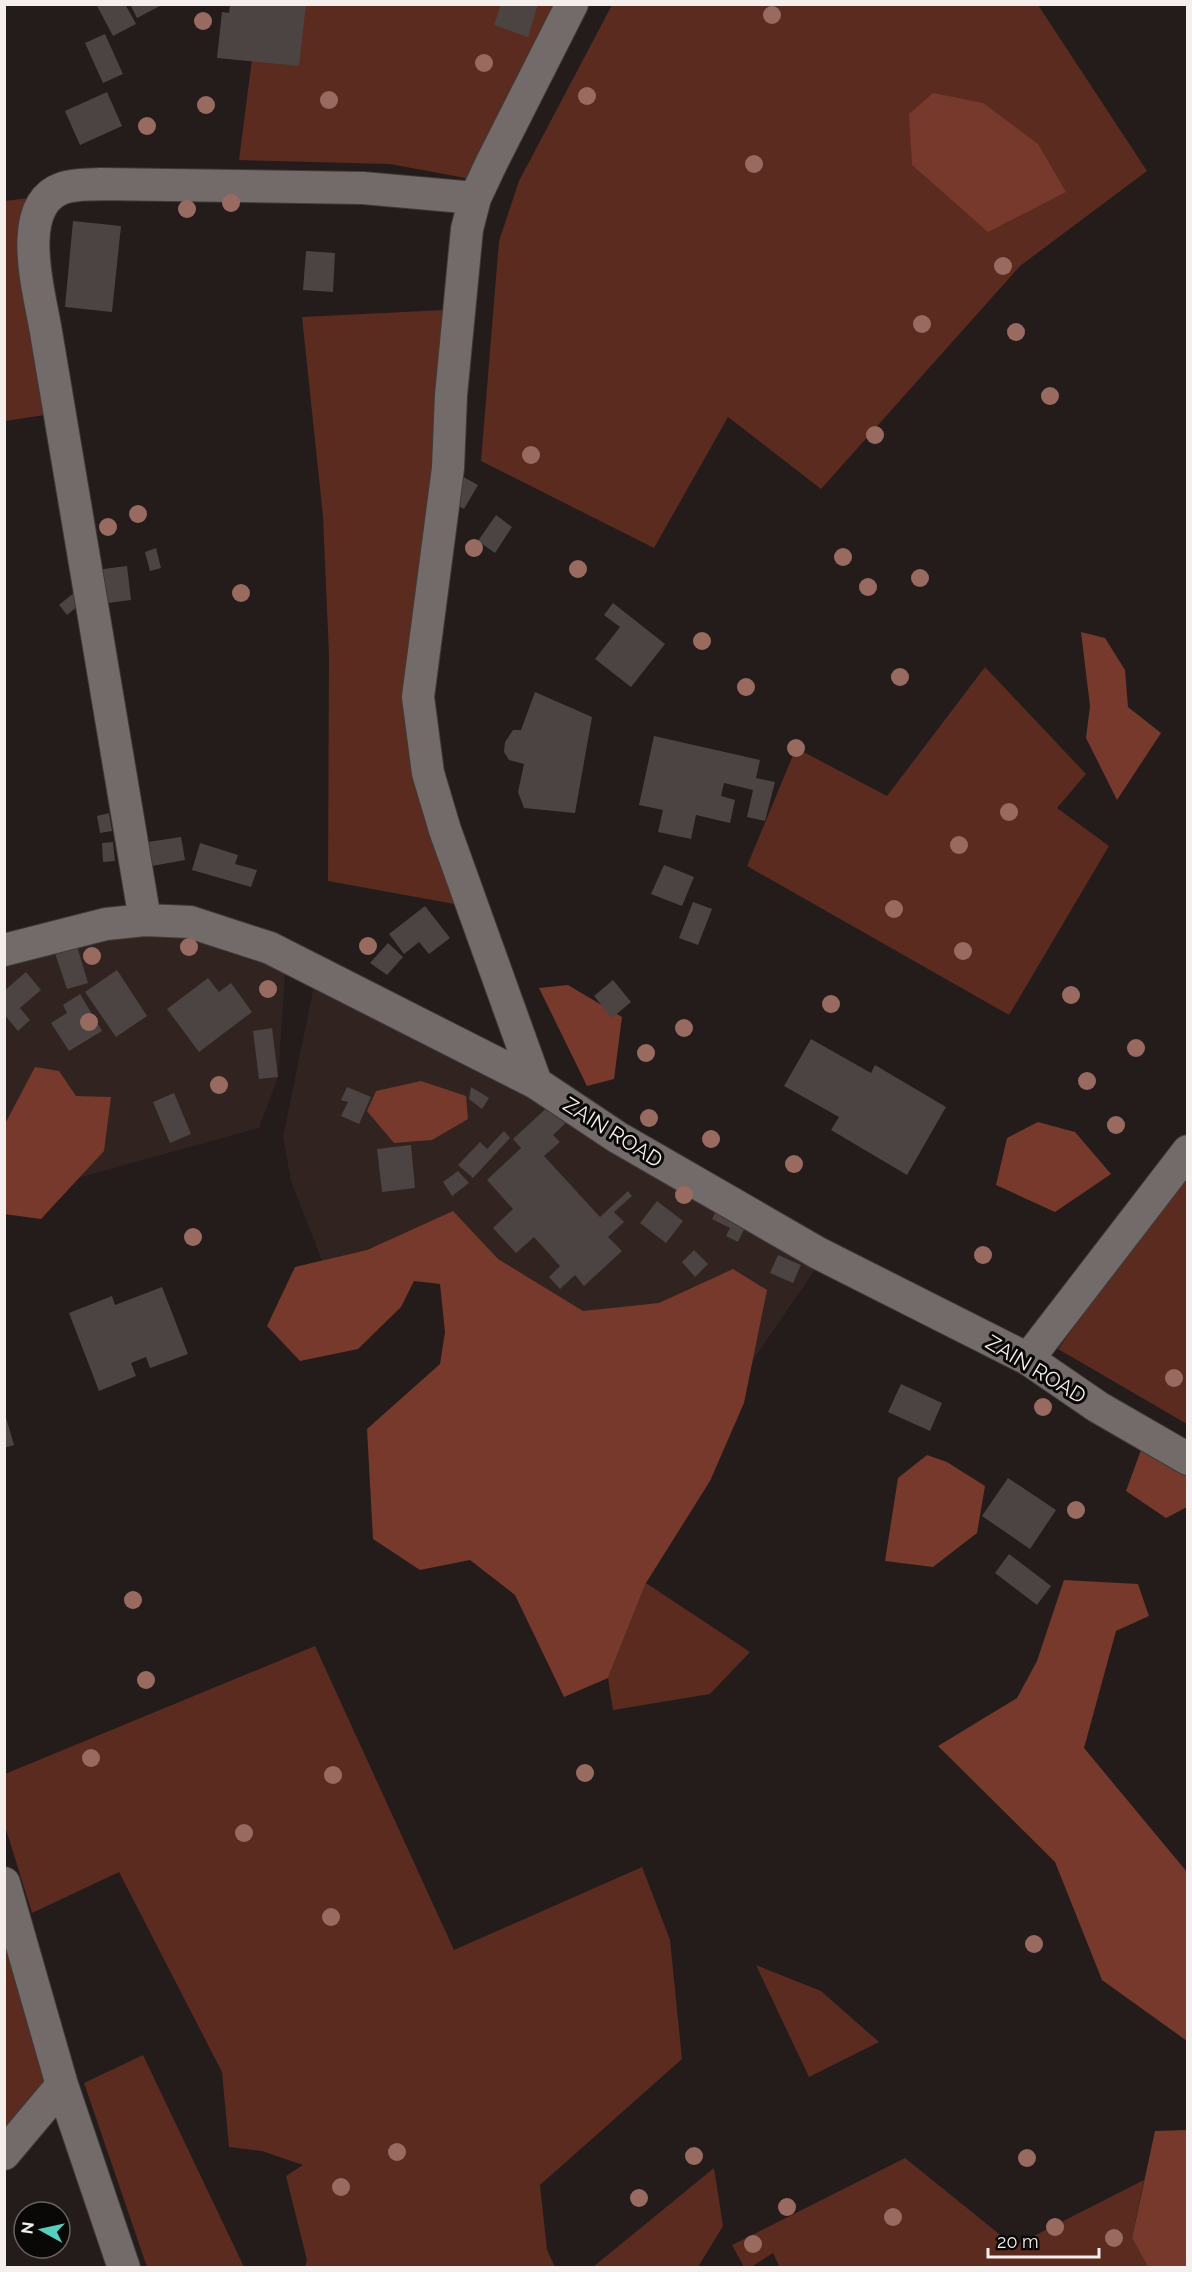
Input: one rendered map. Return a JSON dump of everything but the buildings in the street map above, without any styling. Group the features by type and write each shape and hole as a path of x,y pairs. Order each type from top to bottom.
{"street":[{"path":"536,1083 445,830 429,772 418,697 448,468 451,395 467,229 475,198 572,4"},
{"path":"145,920 46,332 33,245 36,215 46,199 63,188 100,184 363,188 475,198"},
{"name":"ZAIN ROAD","path":"4,950 106,924 145,920 190,922 270,948 536,1083 617,1137 818,1253 1028,1359 1098,1407 1188,1459"},
{"path":"1028,1359 1188,1151"},
{"path":"4,1883 62,2085 124,2268"},
{"path":"4,2154 62,2085"}],"shaded area":[{"path":"259,5 577,5 487,182 390,164 239,160"},
{"path":"612,5 1038,5 1147,171 1020,266 821,489 728,417 654,548 481,461 499,241 519,181"},
{"path":"933,93 983,103 1038,144 1066,192 988,232 912,165 909,114"},
{"path":"30,198 51,414 5,421 4,201"},
{"path":"465,309 414,699 471,907 328,881 329,655 323,516 302,317"},
{"path":"1081,632 1105,638 1125,670 1128,707 1161,733 1117,800 1086,738 1090,706"},
{"path":"985,667 1086,774 1057,808 1109,846 1009,1015 747,866 796,748 887,796"},
{"path":"187,929 286,962 278,1077 259,1128 5,1198 5,960 42,945"},
{"path":"315,981 825,1255 753,1360 538,1338 453,1211 367,1250 322,1261 291,1181 283,1137"},
{"path":"568,985 622,1017 614,1079 587,1086 539,988"},
{"path":"35,1067 59,1071 76,1096 111,1097 104,1151 41,1219 4,1214 5,1124"},
{"path":"421,1081 466,1096 468,1119 432,1140 394,1143 367,1111 376,1091"},
{"path":"1038,1122 1075,1132 1111,1174 1055,1212 996,1185 1007,1138"},
{"path":"1187,1171 1187,1424 1058,1349"},
{"path":"453,1211 498,1259 583,1311 659,1303 733,1269 767,1290 744,1403 710,1481 646,1583 608,1678 564,1697 515,1595 470,1560 420,1570 373,1539 367,1429 440,1364 445,1332 440,1284 414,1281 401,1307 358,1349 300,1361 267,1326 295,1267 367,1250"},
{"path":"1148,1431 1187,1451 1187,1507 1166,1518 1126,1491"},
{"path":"927,1455 947,1462 985,1486 977,1533 933,1567 885,1561 898,1478"},
{"path":"1064,1580 1138,1584 1149,1616 1116,1631 1084,1748 1187,1872 1187,2041 1102,1980 1055,1862 938,1746 1017,1698 1037,1661"},
{"path":"646,1583 750,1652 710,1694 613,1710 608,1678"},
{"path":"315,1646 454,1950 642,1867 670,1940 682,2059 540,2185 547,2250 555,2267 305,2267 307,2260 286,2176 303,2165 262,2151 229,2147 222,2072 119,1872 32,1913 5,1826 5,1774"},
{"path":"4,1937 47,2082 4,2133"},
{"path":"756,1965 821,1991 879,2042 809,2077"},
{"path":"143,2055 244,2267 147,2267 84,2083"},
{"path":"1187,2130 1187,2266 1148,2267 1132,2238 1155,2131"},
{"path":"905,2158 1014,2246 1144,2180 1132,2238 1148,2267 780,2268 773,2253 751,2267 744,2267 732,2245"},
{"path":"714,2168 723,2226 698,2267 593,2267"}]}
